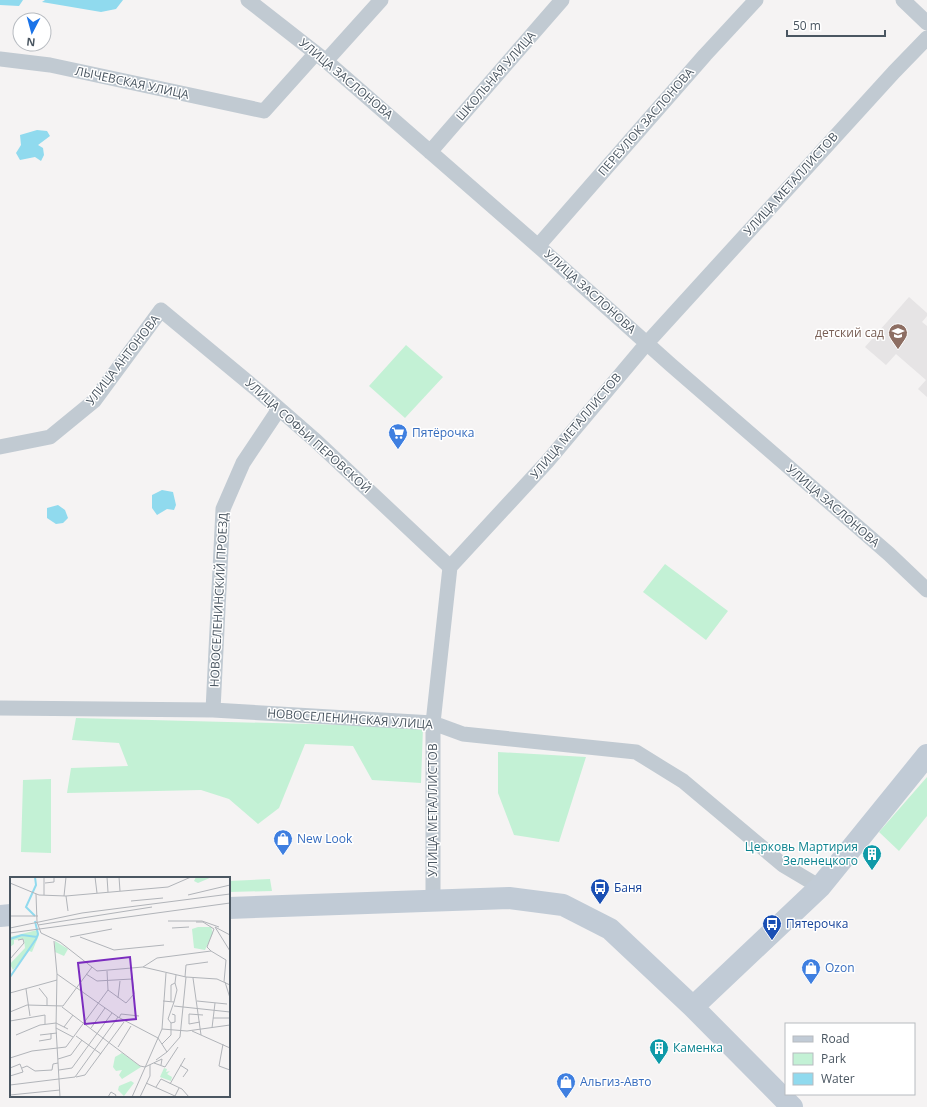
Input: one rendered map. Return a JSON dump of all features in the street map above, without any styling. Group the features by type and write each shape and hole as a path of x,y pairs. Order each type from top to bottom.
{"main road":[{"path":"693,1007 820,887 927,755"},
{"path":"230,908 433,902 509,898 563,905 610,929 693,1007 792,1107"},
{"path":"0,916 10,915"}],"street":[{"name":"УЛИЦА ЗАСЛОНОВА","path":"248,0 321,57 538,246 671,365 889,554 927,590"},
{"path":"321,57 382,0"},
{"name":"ШКОЛЬНАЯ УЛИЦА","path":"430,152 562,0"},
{"name":"ПЕРЕУЛОК ЗАСЛОНОВА","path":"538,246 705,55 756,0"},
{"path":"903,0 927,23"},
{"name":"УЛИЦА МЕТАЛЛИСТОВ","path":"433,902 433,723 450,567 547,462 647,343 890,76 927,38"},
{"name":"ЛЫЧЕВСКАЯ УЛИЦА","path":"0,59 50,65 264,111 321,57"},
{"name":"УЛИЦА СОФЬИ ПЕРОВСКОЙ","path":"161,310 280,409 316,441 450,567"},
{"name":"УЛИЦА АНТОНОВА","path":"0,447 50,437 94,401 161,310"},
{"name":"НОВОСЕЛЕНИНСКИЙ ПРОЕЗД","path":"213,710 223,510 243,463 280,409"},
{"name":"НОВОСЕЛЕНИНСКАЯ УЛИЦА","path":"0,708 213,710 433,723 463,734 636,752 683,781 783,865 820,887"}],"shaded area":[{"name":"детский сад","path":"909,297 927,313 927,316 922,322 927,326 927,397 918,389 926,380 896,354 886,365 865,347"}],"green space":[{"path":"406,345 443,377 405,418 369,386"},
{"path":"665,564 728,611 706,640 643,592"},
{"path":"76,718 423,727 421,783 372,780 353,746 305,744 279,808 258,824 229,799 201,790 67,793 71,768 128,766 119,743 72,740"},
{"path":"498,752 586,757 559,842 514,835 498,793"},
{"path":"927,777 927,816 899,851 879,832"},
{"path":"51,779 51,853 21,852 23,780"},
{"path":"270,879 272,891 230,892 230,881"}],"water":[{"path":"0,0 23,0 19,6 0,5"},
{"path":"45,0 123,0 116,9 101,12 42,2"},
{"path":"37,130 47,131 50,136 38,145 43,148 44,155 41,161 35,157 20,160 16,153 21,145 20,135"},
{"path":"162,490 173,492 176,505 174,510 167,509 157,515 152,508 152,495"},
{"path":"58,505 65,510 68,518 63,523 56,524 47,518 47,508"}],"place":[{"name":"детский сад","path":"898,350"},
{"name":"Пятёрочка","path":"398,450"},
{"name":"New Look","path":"283,856"},
{"name":"Церковь Мартирия Зеленецкого","path":"872,871"},
{"name":"Баня","path":"600,905"},
{"name":"Пятерочка","path":"772,941"},
{"name":"Ozon","path":"811,985"},
{"name":"Каменка","path":"659,1065"},
{"name":"Альгиз-Авто","path":"566,1099"}]}
